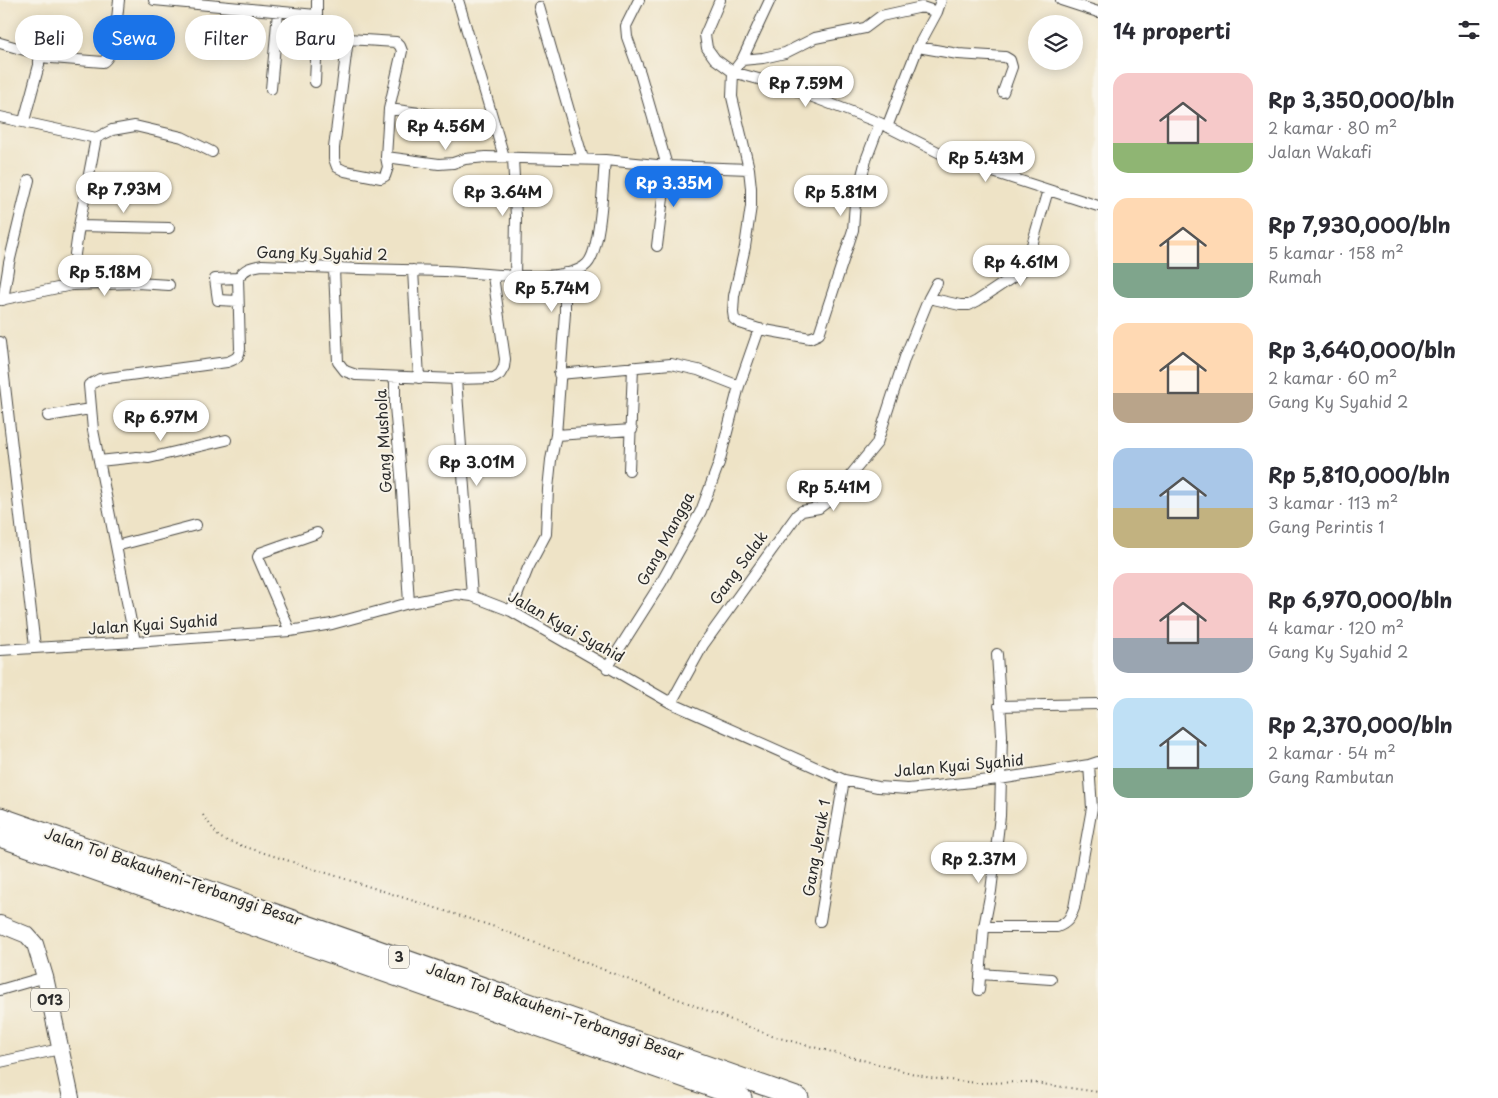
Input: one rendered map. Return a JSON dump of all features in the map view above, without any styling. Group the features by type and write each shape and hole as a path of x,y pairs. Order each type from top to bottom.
{"highway":[{"name":"Jalan Tol Bakauheni–Terbanggi Besar","path":"0,817 799,1098"},
{"name":"Jalan Tol Bakauheni–Terbanggi Besar","path":"0,837 742,1098"}],"main road":[{"name":"013","path":"0,924 27,935 36,944 71,1098"}],"street":[{"path":"77,60 103,62 107,60 113,45 119,0"},
{"path":"154,0 234,3 278,12 316,15 317,0"},
{"path":"458,0 508,158 516,217 515,277"},
{"path":"639,0 626,26 627,36 640,73 667,166 657,246"},
{"path":"720,0 705,35 707,48 715,59 733,72 787,87 884,125 950,158 1098,206"},
{"path":"770,0 742,60 733,72 732,97 749,169 751,188 751,206 745,248 734,296 733,312 734,319 740,323 759,329 810,338 818,334 853,230 855,203 866,160 941,0"},
{"path":"1061,0 1098,12"},
{"path":"539,7 583,159"},
{"path":"742,60 763,58 785,52 815,38 865,28 881,16 922,7 937,12"},
{"path":"271,89 278,12"},
{"path":"345,60 334,159 337,167 345,171 381,178 385,176 388,167 386,157 389,110 402,50 396,42 354,39"},
{"path":"0,43 15,47"},
{"path":"918,46 958,54 1005,57 1010,60 1012,67 1003,92"},
{"path":"24,121 39,60"},
{"path":"315,82 316,60"},
{"path":"389,110 450,117"},
{"path":"0,117 96,138 112,130 135,126 182,137 212,152"},
{"path":"75,254 96,138"},
{"path":"386,157 439,164 453,163 477,157 583,159 667,166 749,169"},
{"name":"Gang Ky Syahid 2","path":"238,278 244,269 262,265 334,269 449,271 515,277 565,273 582,268 589,263 597,239 605,160"},
{"path":"29,180 1,300 72,285 169,285"},
{"path":"930,298 960,305 969,305 1022,271 1032,245 1048,190"},
{"path":"79,226 170,228"},
{"path":"334,269 338,362 345,371 356,375 395,378"},
{"path":"413,270 418,378"},
{"path":"511,611 528,568 546,534 565,313 565,273"},
{"name":"Gang Mushola","path":"409,603 395,406 395,378 494,378 500,374 504,368 505,359 493,276"},
{"path":"136,642 90,409 89,385 100,379 226,362 236,359 240,349 238,278 215,279 218,300 238,301"},
{"name":"Gang Salak","path":"671,703 702,645 797,515 802,511 818,508 832,498 878,443 905,357 937,283"},
{"name":"Gang Mangga","path":"607,668 662,583 701,511 719,463 739,386 759,329"},
{"path":"0,342 35,647"},
{"path":"560,374 671,364 698,370 739,386"},
{"path":"629,470 633,367"},
{"path":"456,379 472,596"},
{"path":"48,416 90,409"},
{"path":"556,435 632,430"},
{"path":"100,461 137,457 150,458 226,440"},
{"path":"116,546 196,525"},
{"path":"290,631 258,557 260,553 317,533"},
{"name":"Jalan Kyai Syahid","path":"0,650 290,631 332,624 409,603 456,594 472,596 511,611 607,668 671,703 844,780 878,787 908,789 1000,779 1094,764"},
{"path":"979,990 984,927 997,850 1000,816 1002,735 997,654"},
{"path":"999,706 1098,704"},
{"path":"984,927 1057,927 1065,924 1070,919 1074,908 1092,808 1094,764"},
{"name":"Gang Jeruk 1","path":"820,922 844,780"},
{"path":"980,974 1051,979"},
{"path":"0,990 45,977"},
{"path":"0,1062 60,1050"}],"path":[{"path":"203,815 219,837 227,841 495,927 772,1036 930,1078 977,1083 1028,1082 1098,1092"}]}
